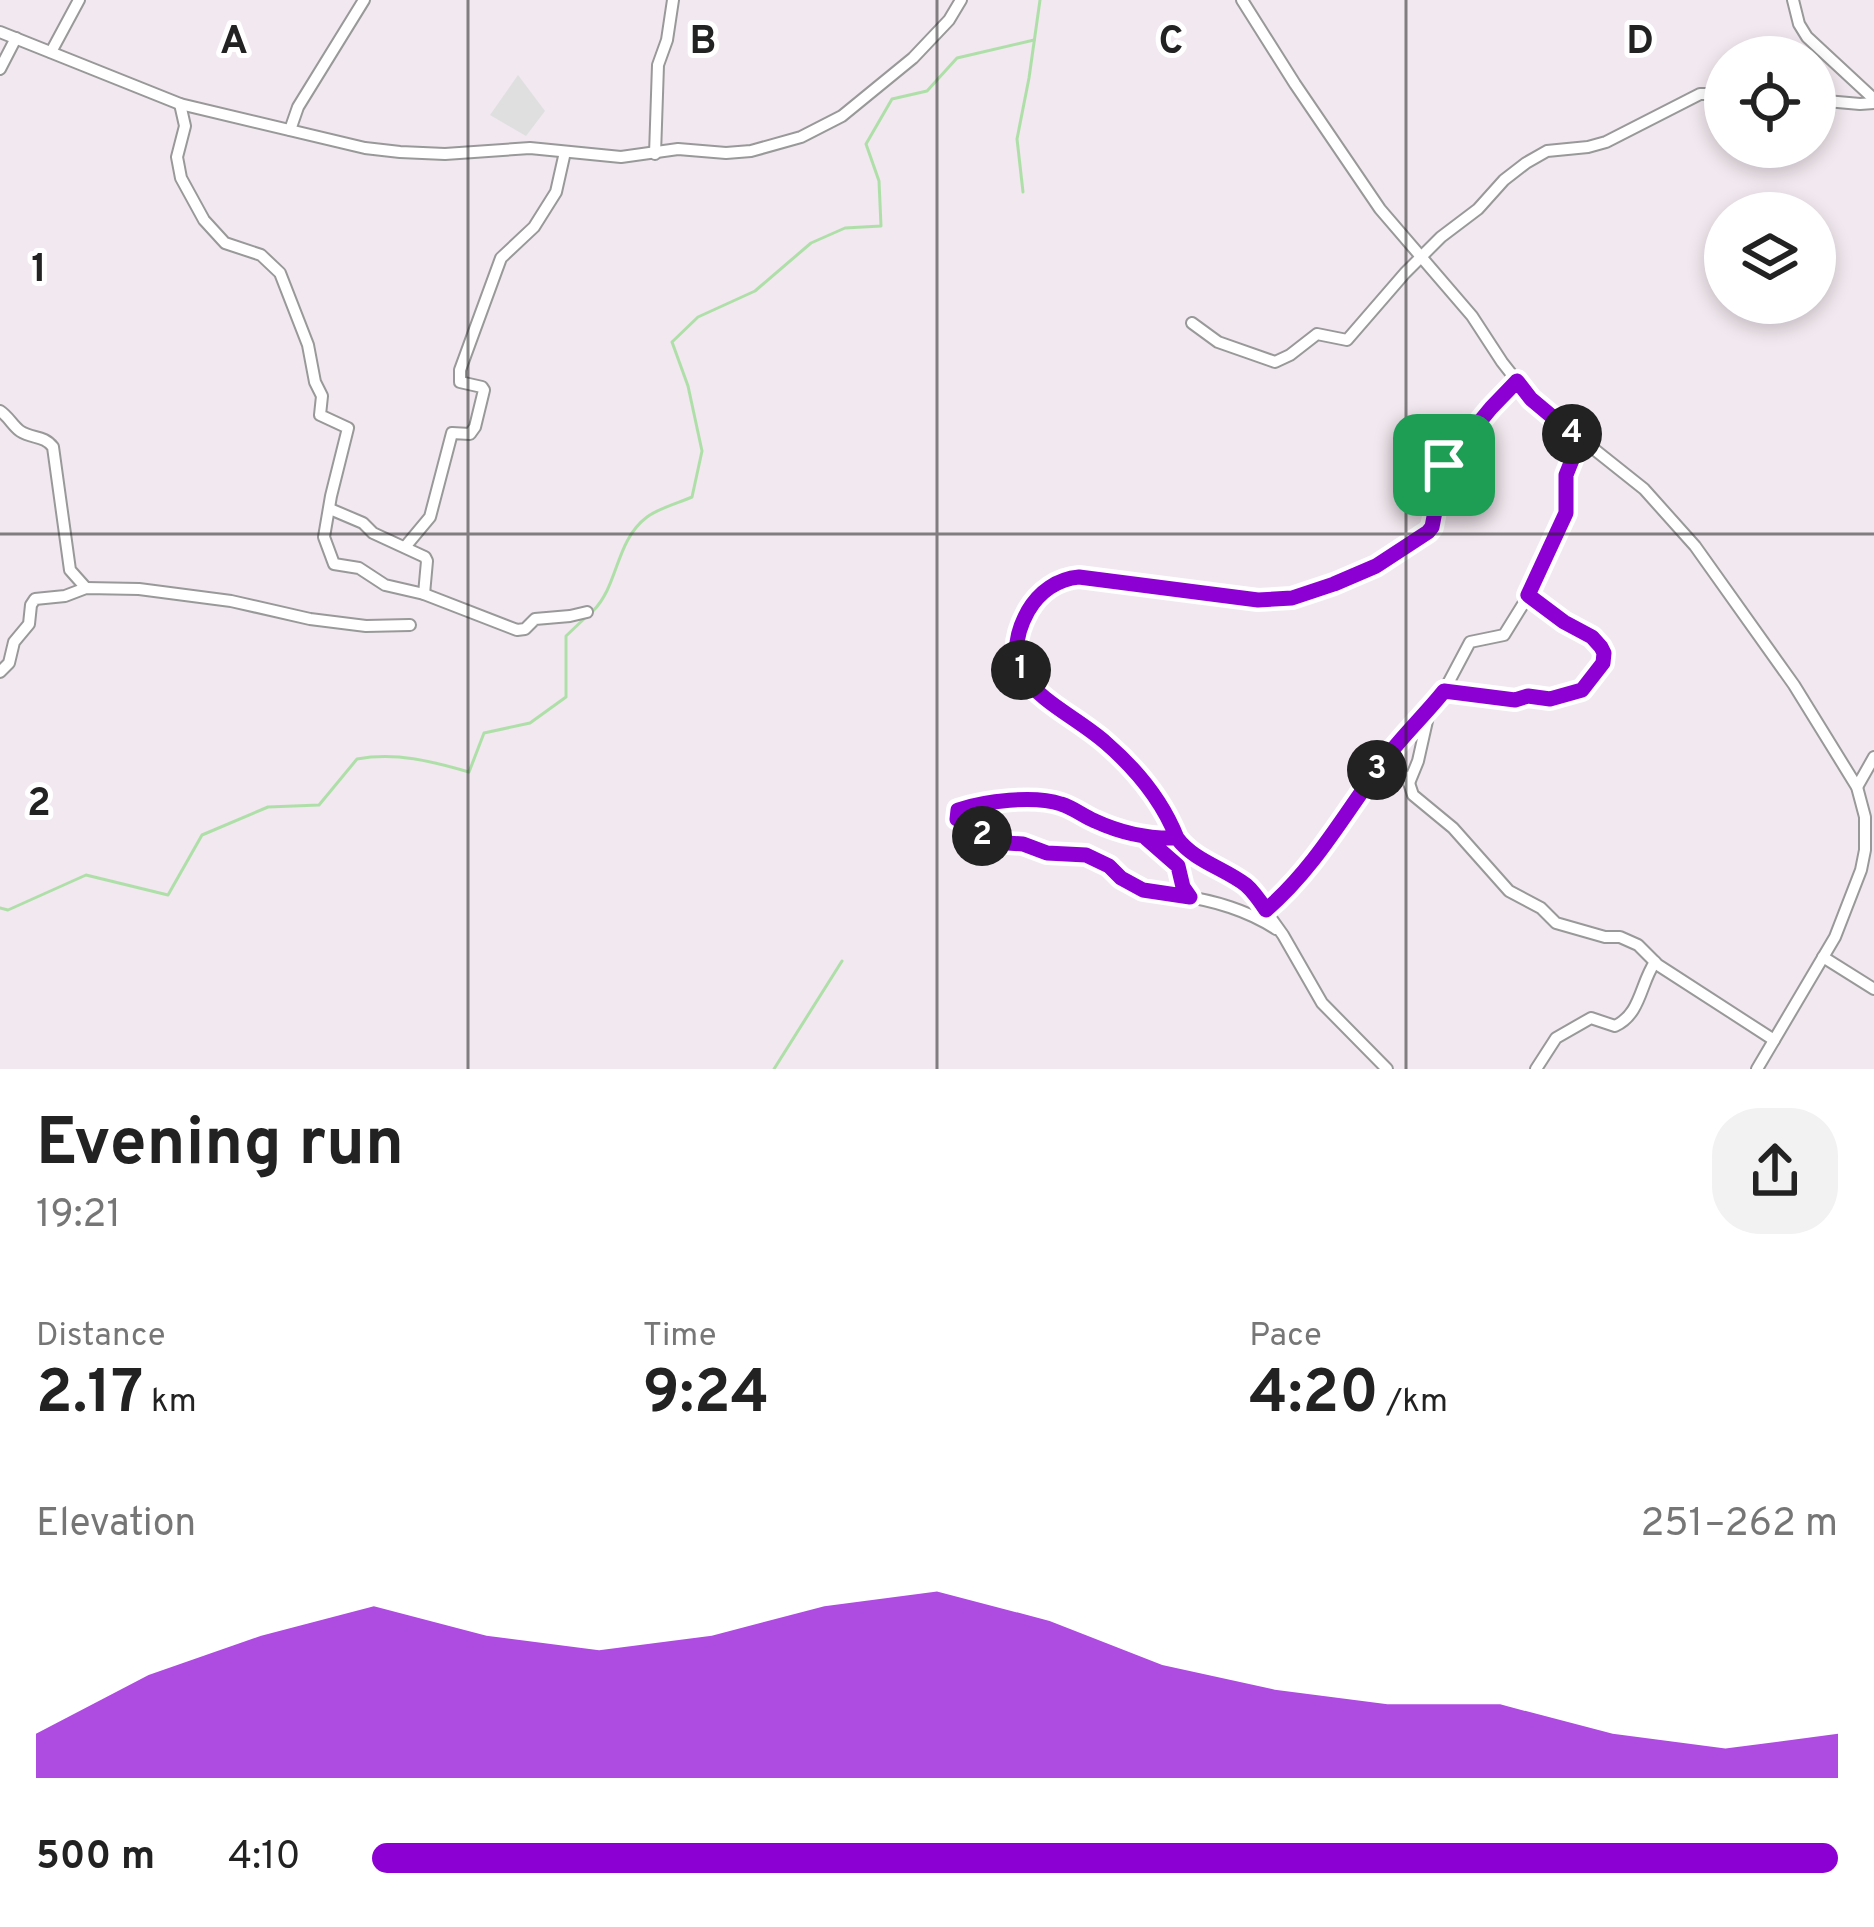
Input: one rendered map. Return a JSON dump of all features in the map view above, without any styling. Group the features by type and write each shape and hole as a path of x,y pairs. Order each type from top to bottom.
{"street":[{"path":"51,52 79,0"},
{"path":"290,130 298,107 364,0"},
{"path":"655,154 656,81 673,0"},
{"path":"0,32 180,104 365,148 445,154 530,148 621,157 679,149 751,151 814,131 842,116 913,58 962,0"},
{"path":"1242,0 1380,209 1472,316 1531,399 1644,488 1695,545 1795,685 1857,787 1869,818 1861,870 1835,937 1757,1069"},
{"path":"1793,0 1808,37 1874,101"},
{"path":"0,69 16,38"},
{"path":"1192,323 1223,345 1277,361 1318,334 1348,340 1452,227 1538,155 1606,142 1704,94"},
{"path":"1836,102 1874,101"},
{"path":"180,104 184,126 177,162 189,195 225,243 261,255 280,273 308,345 322,396 320,415 348,428 325,537 335,565 359,568 385,585 424,594 517,630 535,619 587,612"},
{"path":"405,547 430,517 452,433 470,434 475,427 484,390 459,381 465,356 501,258 534,227 556,192 565,152"},
{"path":"1387,1069 1322,1003 1248,886 1183,846 1157,797 1132,770 1107,744 1041,697 1018,667 1016,644 1033,602 1048,587 1070,578 1258,600 1292,598 1376,566 1432,527 1444,465 1517,381"},
{"path":"0,411 19,430 46,439 53,447 70,570 86,588"},
{"path":"1266,910 1328,844 1387,756 1444,691 1470,642 1504,635 1566,513 1566,475 1580,440"},
{"path":"329,509 427,559 424,594"},
{"path":"0,673 29,623 35,599 86,588 205,596 277,614 366,626 410,625"},
{"path":"1444,691 1515,700 1528,696 1550,699 1582,690 1603,663 1601,647 1528,595"},
{"path":"1409,783 1429,709"},
{"path":"1387,756 1413,795 1453,828 1509,891 1541,908 1556,923 1638,944 1655,962 1774,1040"},
{"path":"1857,787 1874,757"},
{"path":"1177,838 1146,838 1048,800 971,806 956,813 957,819 993,842 1086,855 1143,890 1190,897 1252,916 1283,935"},
{"path":"1146,838 1178,866 1190,897"},
{"path":"1823,957 1874,989"},
{"path":"1536,1069 1556,1037 1592,1018 1615,1026 1625,1022 1655,962"}],"shaded area":[{"path":"518,75 545,111 526,136 490,115"}],"waterway":[{"path":"1023,192 1017,139 1040,0"},
{"path":"593,611 637,527 657,511 692,497 702,451 688,386 672,342 698,317 755,291 811,243 845,228 881,226 879,181 866,144 892,99 927,91 957,58 1034,40"},
{"path":"0,908 8,910 86,875 168,895 202,835 268,807 319,805 357,759 400,757 469,772 484,733 530,723 566,697 566,636 586,617"},
{"path":"774,1069 842,961"}],"route":[{"path":"1444,465 1428,532 1376,566 1334,584 1292,598 1258,600 1079,577 1048,587 1033,602 1016,644 1018,667 1041,697 1107,744 1157,797 1177,838 1146,838 1178,866 1190,897 1143,890 1086,855 993,842 957,819 958,810 971,806 1057,802 1142,837 1177,838 1248,886 1266,910 1328,844 1387,756 1444,691 1515,700 1528,696 1550,699 1582,690 1603,663 1601,647 1528,595 1566,513 1566,475 1580,440 1517,381 1444,465"}]}
